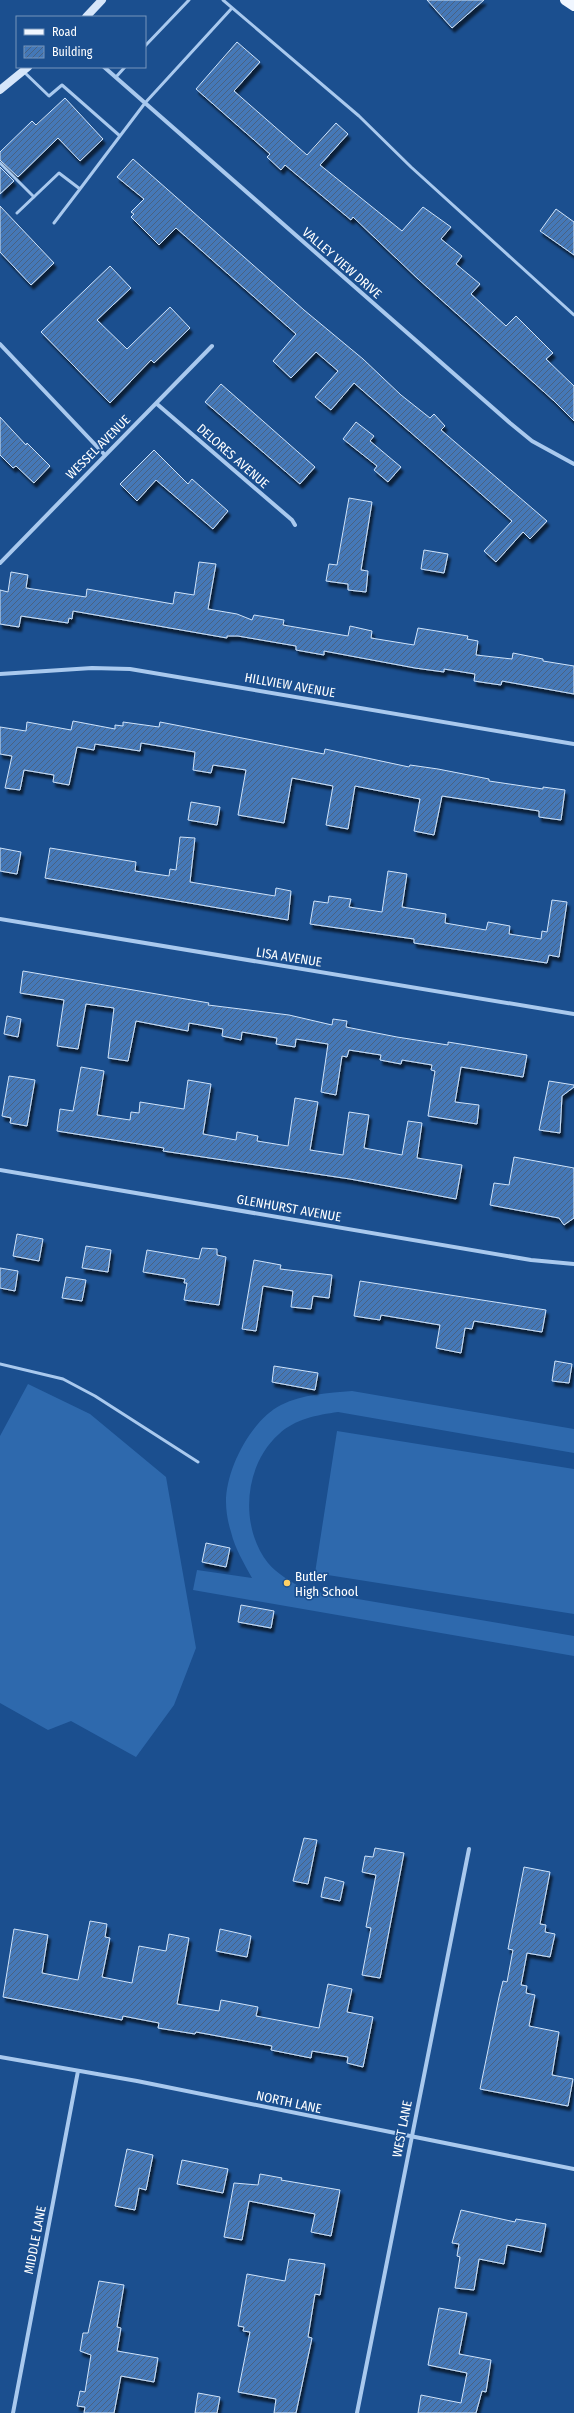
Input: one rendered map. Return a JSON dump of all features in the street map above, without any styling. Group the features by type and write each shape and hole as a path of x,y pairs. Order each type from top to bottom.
{"main road":[{"path":"87,16 102,0"},
{"path":"565,0 574,6"},
{"path":"0,90 26,69"}],"street":[{"name":"VALLEY VIEW DRIVE","path":"105,68 532,441 574,464"},
{"path":"0,344 104,454"},
{"name":"WESSEL AVENUE","path":"0,563 104,454 157,404 212,346"},
{"name":"DELORES AVENUE","path":"157,404 292,520 295,525"},
{"name":"HILLVIEW AVENUE","path":"0,674 92,668 130,669 574,744"},
{"name":"LISA AVENUE","path":"0,919 574,1014"},
{"name":"GLENHURST AVENUE","path":"0,1170 531,1260 574,1264"},
{"name":"WEST LANE","path":"357,2413 468,1849"},
{"name":"NORTH LANE","path":"0,2057 574,2169"},
{"name":"MIDDLE LANE","path":"12,2413 78,2071"}],"lane":[{"path":"146,45 189,0"},
{"path":"223,0 359,116 411,167 574,315"},
{"path":"54,223 145,103 232,8"},
{"path":"116,77 124,68"},
{"path":"26,69 49,96 62,85 120,136"},
{"path":"0,163 34,196"},
{"path":"17,213 59,172 80,189"},
{"path":"0,1364 63,1379 96,1396 198,1462"}],"shaded area":[{"path":"28,1384 90,1414 166,1477 196,1648 174,1705 136,1757 71,1721 48,1730 0,1703 0,1436"},
{"path":"352,1391 574,1429 574,1453 338,1412 307,1418 285,1429 267,1447 258,1462 252,1479 250,1514 253,1532 259,1548 268,1563 280,1574 305,1590 574,1636 574,1656 193,1590 197,1570 252,1578 235,1544 226,1509 227,1489 230,1475 235,1461 250,1434 270,1412 289,1401 334,1392"},
{"path":"337,1431 574,1469 574,1614 315,1573"}],"building":[{"path":"427,0 484,0 452,28"},
{"path":"237,42 260,62 234,91 307,155 336,123 348,134 320,165 402,231 423,207 451,227 441,239 462,256 456,264 480,284 471,294 506,326 516,316 553,353 546,359 574,386 574,421 553,400 418,279 353,217 351,220 285,165 281,170 267,157 270,154 196,89"},
{"path":"65,98 103,139 80,161 58,138 18,177 0,160 0,152 32,121 36,125"},
{"path":"133,159 304,310 363,359 401,395 430,418 434,414 445,426 441,430 547,521 530,539 523,532 496,562 484,551 512,521 354,383 331,410 315,397 338,371 316,352 291,378 273,361 296,334 176,228 159,245 131,217 134,214 131,212 144,199 117,177"},
{"path":"0,167 14,181 0,194"},
{"path":"0,206 54,263 31,285 0,252"},
{"path":"556,209 574,222 574,255 540,231"},
{"path":"110,266 131,288 97,320 127,349 170,307 190,328 154,363 151,360 110,403 41,332"},
{"path":"221,384 315,467 300,484 205,402"},
{"path":"0,417 26,445 27,443 50,466 34,483 16,466 13,468 0,455"},
{"path":"356,422 374,436 370,441 401,467 388,482 374,470 377,466 343,439"},
{"path":"154,450 188,484 192,479 228,511 213,529 156,480 137,501 120,484"},
{"path":"349,498 372,502 361,570 368,571 366,592 348,590 348,584 326,581 329,564 337,565"},
{"path":"424,550 448,554 444,573 421,569"},
{"path":"199,562 216,564 208,609 237,614 252,620 254,615 284,620 283,625 348,636 350,626 372,631 371,638 414,645 418,628 468,636 467,639 478,641 476,655 512,659 513,653 543,659 543,661 574,666 574,694 502,681 501,685 474,681 475,674 444,669 444,672 415,668 324,651 324,655 296,650 296,646 238,636 227,636 227,638 73,611 72,619 69,618 68,623 21,616 19,627 0,624 0,590 8,592 11,572 28,575 26,588 86,597 87,589 173,604 175,592 194,595"},
{"path":"73,721 115,729 115,725 123,726 123,722 159,727 160,722 324,754 325,749 409,767 410,765 438,769 489,779 489,781 543,789 543,787 565,790 561,820 539,817 539,811 442,796 434,835 414,831 420,799 355,786 348,829 326,825 333,786 292,778 284,823 238,815 246,770 213,765 211,773 193,770 195,752 141,743 140,751 95,744 94,750 77,747 69,785 53,782 54,775 24,770 20,790 5,788 12,756 0,754 0,727 26,731 27,722 71,730"},
{"path":"191,802 220,807 217,825 188,820"},
{"path":"180,837 195,838 190,882 275,896 276,888 291,891 288,920 45,878 50,848 136,862 135,871 169,876 170,869 176,870"},
{"path":"0,848 21,852 17,874 0,871"},
{"path":"388,871 407,874 402,907 446,914 445,923 486,930 488,922 510,926 509,934 541,939 542,931 547,932 552,900 567,902 559,957 549,955 547,963 414,943 414,939 310,924 314,901 328,903 329,896 351,899 349,907 382,912"},
{"path":"23,971 209,1003 208,1005 289,1015 332,1025 333,1019 347,1021 346,1027 397,1037 448,1045 448,1042 527,1055 523,1077 461,1067 455,1102 479,1105 477,1124 428,1116 435,1071 431,1070 432,1065 402,1060 401,1064 380,1060 381,1055 349,1050 347,1057 342,1056 336,1095 321,1092 328,1044 296,1039 295,1047 276,1044 277,1038 242,1032 241,1040 222,1036 223,1029 189,1023 188,1031 136,1021 128,1061 108,1058 114,1008 86,1004 78,1049 57,1046 64,1000 20,993"},
{"path":"7,1016 21,1019 18,1037 4,1034"},
{"path":"81,1067 104,1071 97,1115 130,1120 131,1112 139,1113 140,1102 184,1109 188,1080 211,1084 203,1134 236,1140 237,1132 258,1136 257,1141 288,1146 295,1098 318,1102 310,1150 343,1155 349,1112 369,1115 364,1148 402,1155 408,1121 422,1123 417,1158 462,1165 456,1199 350,1179 163,1151 164,1148 57,1131 60,1109 73,1111"},
{"path":"9,1076 35,1080 27,1126 10,1123 11,1118 2,1116"},
{"path":"549,1081 574,1085 574,1087 562,1096 560,1133 539,1130"},
{"path":"514,1157 574,1168 574,1218 564,1225 559,1218 490,1205 494,1183 509,1185"},
{"path":"17,1234 43,1239 39,1261 13,1256"},
{"path":"86,1246 111,1250 108,1272 82,1268"},
{"path":"202,1248 217,1249 217,1255 226,1257 219,1305 184,1300 187,1283 184,1283 185,1279 143,1272 147,1250 199,1259"},
{"path":"254,1260 281,1265 280,1269 332,1275 329,1298 313,1296 311,1309 291,1307 293,1291 263,1286 256,1331 242,1329"},
{"path":"0,1268 18,1271 15,1291 0,1288"},
{"path":"66,1277 86,1280 82,1301 62,1298"},
{"path":"360,1281 546,1310 542,1332 474,1321 472,1329 465,1328 461,1353 436,1348 440,1325 381,1315 380,1320 354,1316"},
{"path":"555,1361 572,1364 569,1383 552,1381"},
{"path":"274,1366 318,1373 315,1390 272,1382"},
{"path":"206,1543 230,1548 226,1567 202,1562"},
{"path":"241,1605 274,1611 271,1628 238,1622"},
{"path":"304,1838 317,1840 308,1884 293,1881"},
{"path":"375,1848 404,1853 380,1978 362,1975 371,1928 366,1927 376,1875 362,1872 365,1856 373,1857"},
{"path":"524,1867 550,1872 540,1924 546,1925 545,1932 555,1934 550,1957 527,1953 521,1985 527,1986 526,1993 535,1995 529,2026 559,2032 552,2075 573,2079 568,2106 480,2089 503,1981 507,1982 513,1950 508,1949"},
{"path":"325,1877 344,1882 340,1901 321,1897"},
{"path":"90,1921 107,1924 105,1937 110,1938 102,1977 132,1983 139,1946 166,1951 169,1934 189,1938 177,2004 219,2011 221,2000 258,2007 256,2016 319,2028 328,1984 352,1989 347,2012 373,2017 363,2067 347,2063 348,2057 312,2051 311,2058 271,2050 272,2046 196,2032 195,2034 158,2028 159,2023 123,2016 122,2020 3,1997 14,1929 48,1935 42,1973 78,1980"},
{"path":"220,1929 251,1936 247,1957 216,1951"},
{"path":"127,2149 153,2155 146,2190 139,2188 135,2210 115,2206"},
{"path":"182,2160 228,2169 223,2193 177,2184"},
{"path":"260,2174 282,2178 281,2180 340,2190 331,2236 311,2232 315,2214 249,2201 242,2240 224,2237 234,2183 258,2185"},
{"path":"461,2210 515,2222 516,2219 546,2224 541,2252 507,2245 504,2264 479,2259 474,2290 455,2288 460,2257 457,2256 459,2244 452,2243"},
{"path":"289,2259 325,2264 320,2295 315,2294 308,2337 312,2338 296,2413 274,2413 276,2399 238,2392 250,2332 243,2331 244,2327 238,2326 247,2274 285,2281"},
{"path":"99,2281 124,2285 117,2327 121,2328 117,2351 158,2358 154,2382 121,2376 114,2413 84,2413 85,2407 77,2406 80,2391 85,2392 91,2355 80,2351 83,2333 88,2333"},
{"path":"439,2308 467,2313 459,2354 491,2360 486,2392 482,2391 476,2413 418,2413 421,2395 461,2403 467,2373 428,2365"},
{"path":"198,2393 220,2397 217,2413 195,2413"}],"place":[{"name":"Butler High School","path":"287,1583"}]}
